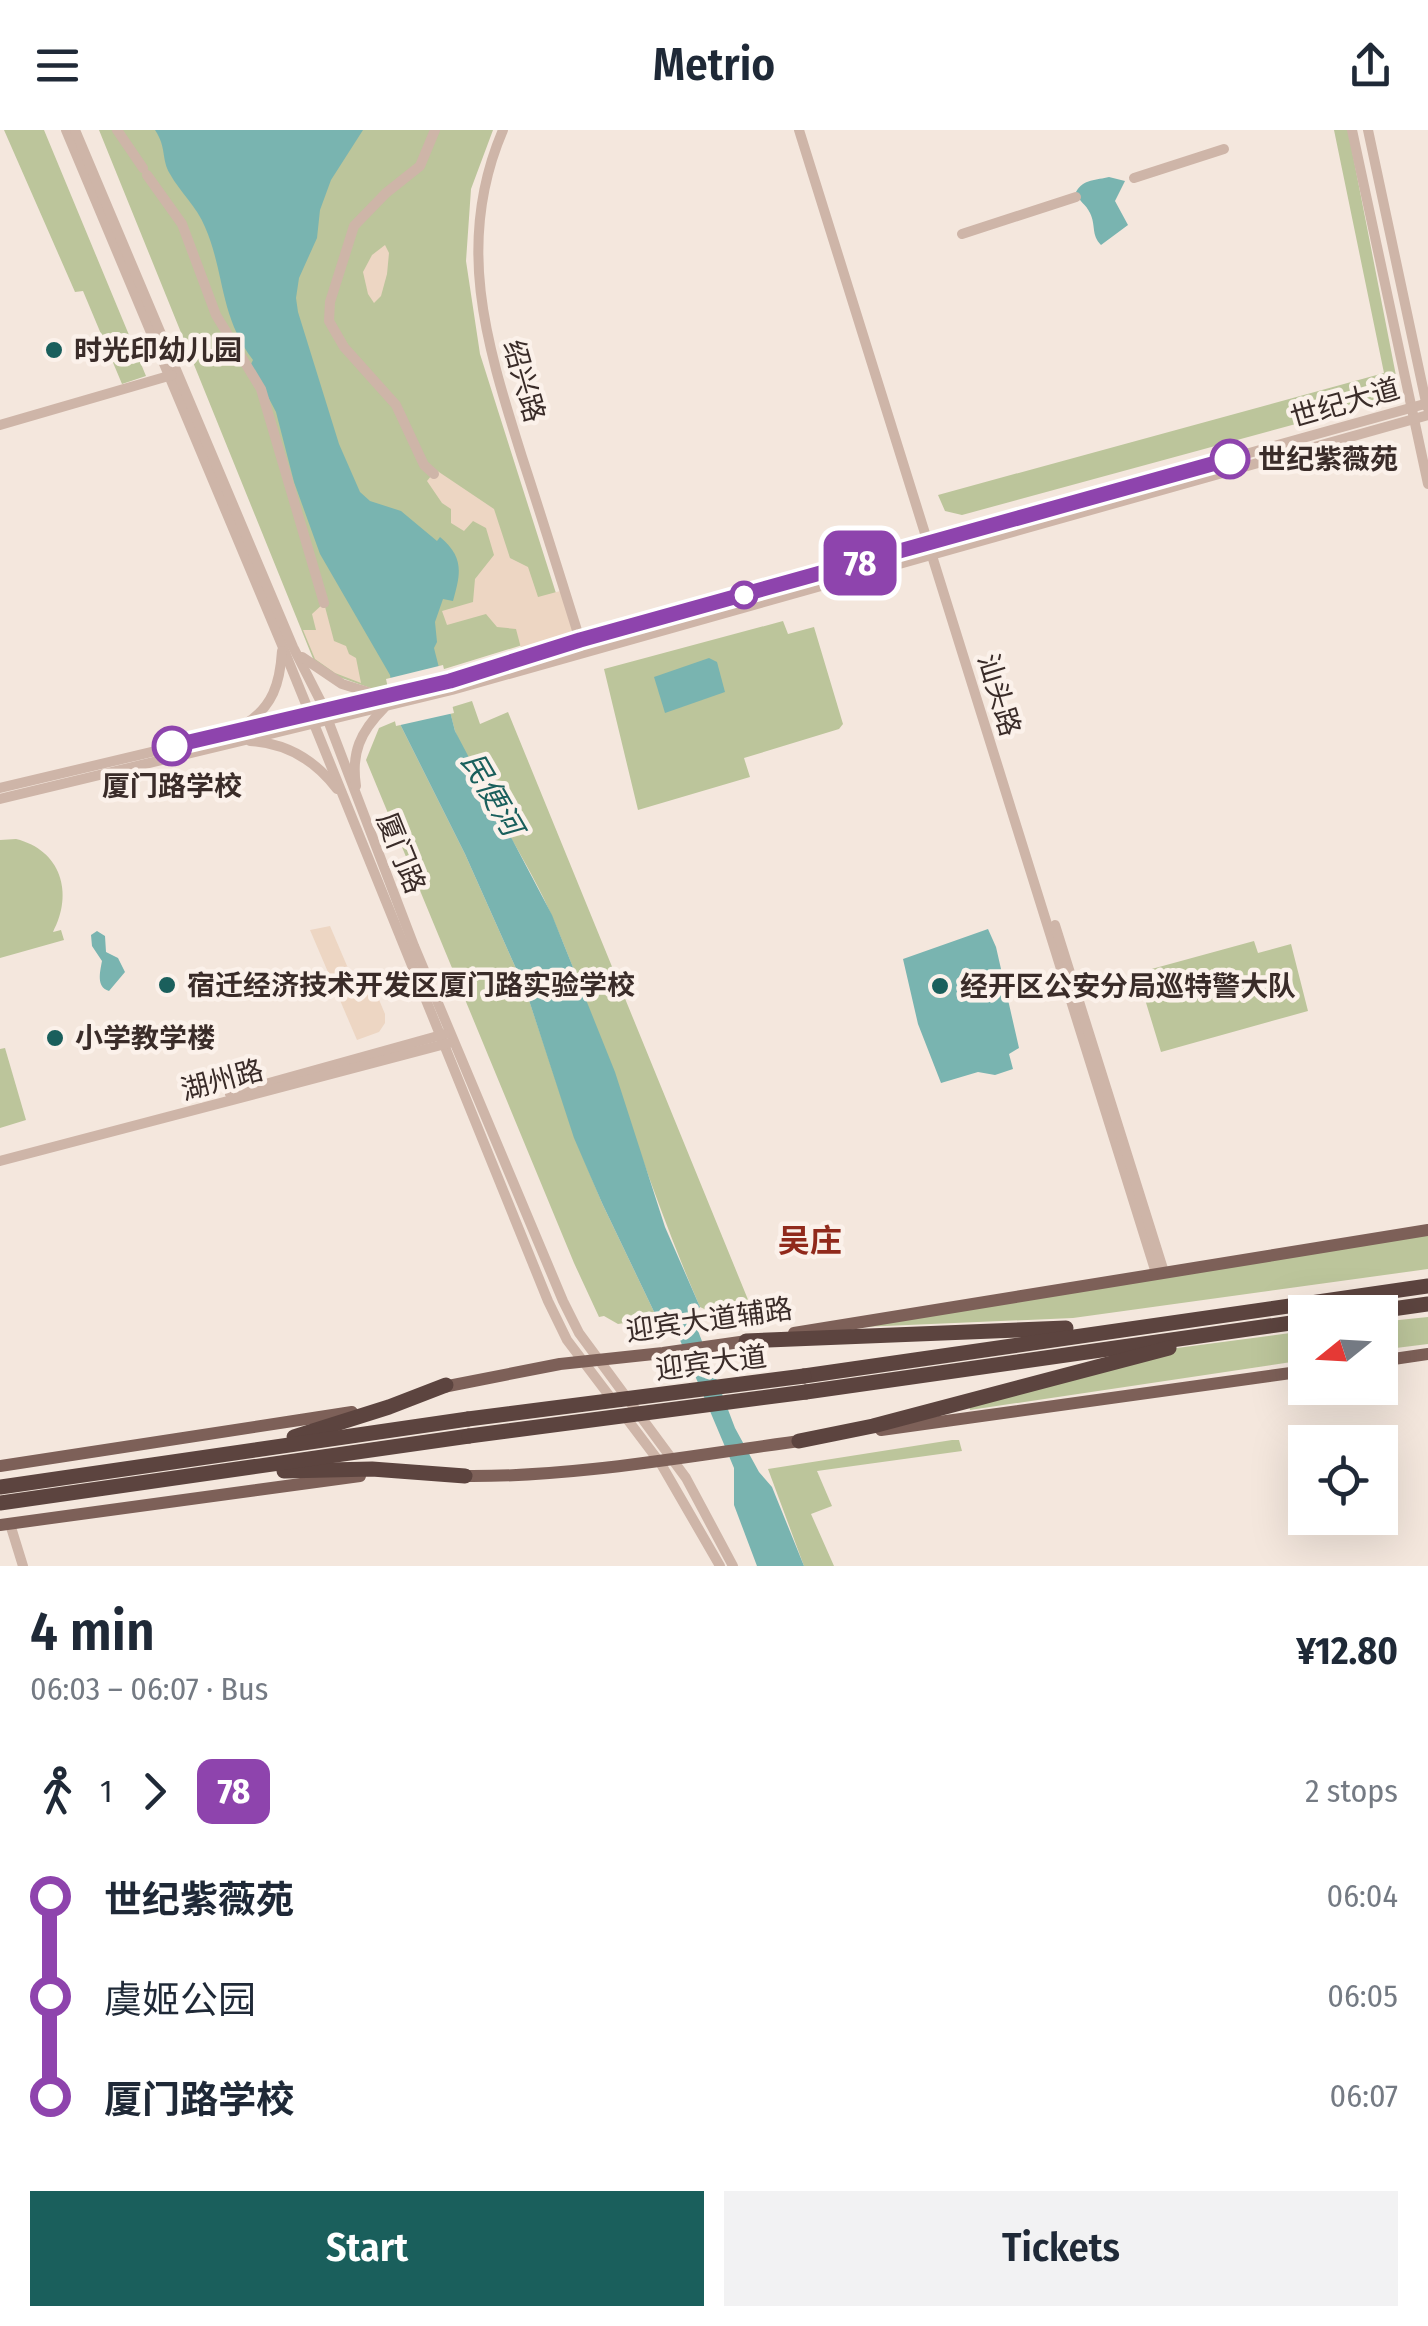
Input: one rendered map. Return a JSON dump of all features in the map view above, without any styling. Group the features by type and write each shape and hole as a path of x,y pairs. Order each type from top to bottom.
{"highway":[{"name":"迎宾大道","path":"0,1503 470,1436 1234,1312 1428,1285"},
{"path":"1398,1309 1428,1306"},
{"path":"746,1341 1030,1331 1234,1312"},
{"name":"迎宾大道","path":"0,1486 468,1419 805,1384 1288,1323"},
{"path":"800,1440 873,1426 1251,1328"},
{"path":"236,1453 353,1419 446,1385"},
{"path":"106,1488 166,1487 316,1469 372,1468 466,1476"}],"main road":[{"name":"迎宾大道辅路","path":"0,1466 318,1420 446,1385 583,1361 664,1354 1428,1230"},
{"path":"1398,1358 1428,1354"},
{"path":"5,1524 352,1476 526,1475 711,1455 1288,1374"}],"street":[{"name":"厦门路","path":"66,130 287,646 312,719 447,1039 563,1301 579,1333 665,1460 720,1566"},
{"name":"厦门路","path":"76,130 172,374"},
{"path":"117,130 182,224 216,315 261,389 324,603"},
{"path":"434,130 420,166 354,226 330,302 329,321 344,348 396,405 424,465 434,474"},
{"name":"绍兴路","path":"504,130 488,165 480,203 477,249 481,309 504,398 580,640"},
{"name":"汕头路","path":"802,130 1160,1273"},
{"path":"1352,130 1428,484"},
{"path":"1368,130 1428,409"},
{"path":"1134,178 1224,148"},
{"path":"962,234 1076,197"},
{"path":"0,426 172,374"},
{"name":"世纪大道","path":"0,788 451,685 1428,409"},
{"name":"世纪大道","path":"451,685 580,640 932,548"},
{"name":"厦门路","path":"287,646 326,716 548,1301 567,1340 706,1512 732,1566"},
{"path":"237,735 278,688 287,646 342,684 389,701 368,723 356,747 353,759 358,807"},
{"path":"237,735 286,748 313,762 346,801"},
{"name":"世纪大道","path":"0,798 237,735"},
{"name":"湖州路","path":"0,1158 447,1039"},
{"path":"5,1524 22,1566"}],"green space":[{"path":"4,130 44,130 146,376 122,384 83,291 75,292"},
{"path":"99,130 493,130 471,189 466,261 480,354 568,631 376,690 333,675 314,661"},
{"path":"1334,130 1348,130 1398,386 1395,397 962,515 945,511 938,495 1384,373"},
{"path":"783,621 788,634 814,627 843,724 839,729 744,758 750,777 638,810 604,669"},
{"path":"472,701 480,724 508,712 751,1307 713,1313 700,1307 554,921 455,731 449,708"},
{"path":"398,720 465,854 526,991 575,1138 657,1318 618,1324 599,1317 574,1263 366,760 379,728"},
{"path":"16,839 44,853 59,875 62,903 53,932 61,930 64,940 0,958 0,840"},
{"path":"1254,941 1258,953 1291,944 1308,1011 1161,1052 1137,973"},
{"path":"5,1048 26,1120 0,1128 0,1049"},
{"path":"1428,1234 1428,1269 1073,1318 839,1328"},
{"path":"1428,1317 1428,1344 1398,1348 1398,1320"},
{"path":"1288,1333 1288,1363 970,1410 969,1403 1177,1348"},
{"path":"959,1440 962,1451 817,1471 832,1506 811,1514 834,1566 804,1566 768,1469"}],"shaded area":[{"path":"385,245 389,253 387,274 381,296 374,303 363,272 372,255"},
{"path":"436,470 494,509 510,558 528,567 538,597 564,590 575,625 571,632 521,648 516,629 497,627 486,614 447,625 442,611 473,602 475,579 494,555 486,528 473,521 464,531 451,523 451,509 427,481"},
{"path":"324,603 334,641 346,646 356,658 361,683 335,673 315,659 303,630 316,630 312,614"},
{"path":"330,926 356,987 372,983 385,1014 379,1032 357,1040 310,930"}],"water":[{"path":"155,130 363,130 331,180 320,210 317,238 299,278 298,312 339,444 360,492 370,501 401,511 437,541 440,537 457,559 456,591 453,601 443,599 435,622 434,648 455,731 552,915 615,1072 665,1227 700,1307 692,1315 735,1428 759,1472 772,1487 804,1566 757,1566 734,1505 734,1468 677,1333 666,1320 657,1318 602,1203 574,1138 526,991 465,854 398,720 390,675 320,554 294,482 276,412 228,310 205,227 170,174"},
{"path":"1109,177 1125,181 1115,201 1128,225 1101,245 1090,213 1076,192 1086,182"},
{"path":"709,658 717,662 725,692 665,713 654,677"},
{"path":"988,929 996,947 1019,1048 1009,1054 1013,1069 995,1075 978,1072 941,1083 918,1024 903,959"},
{"path":"97,931 105,936 106,952 118,958 125,972 109,991 101,983 102,961 92,946 91,935"}],"pier":[{"path":"443,665 454,713 396,726 386,679"}],"bus line":[{"name":"78","path":"172,746 450,681 580,640 1230,459"}],"place":[{"name":"时光印幼儿园","path":"54,350"},
{"name":"世纪紫薇苑","path":"1230,459"},
{"name":"厦门路学校","path":"172,746"},
{"name":"宿迁经济技术开发区厦门路实验学校","path":"167,985"},
{"name":"经开区公安分局巡特警大队","path":"940,986"},
{"name":"小学教学楼","path":"55,1038"}],"district":[{"name":"吴庄","path":"810,1241"}],"water label":[{"name":"民便河","path":"492,794"}]}
